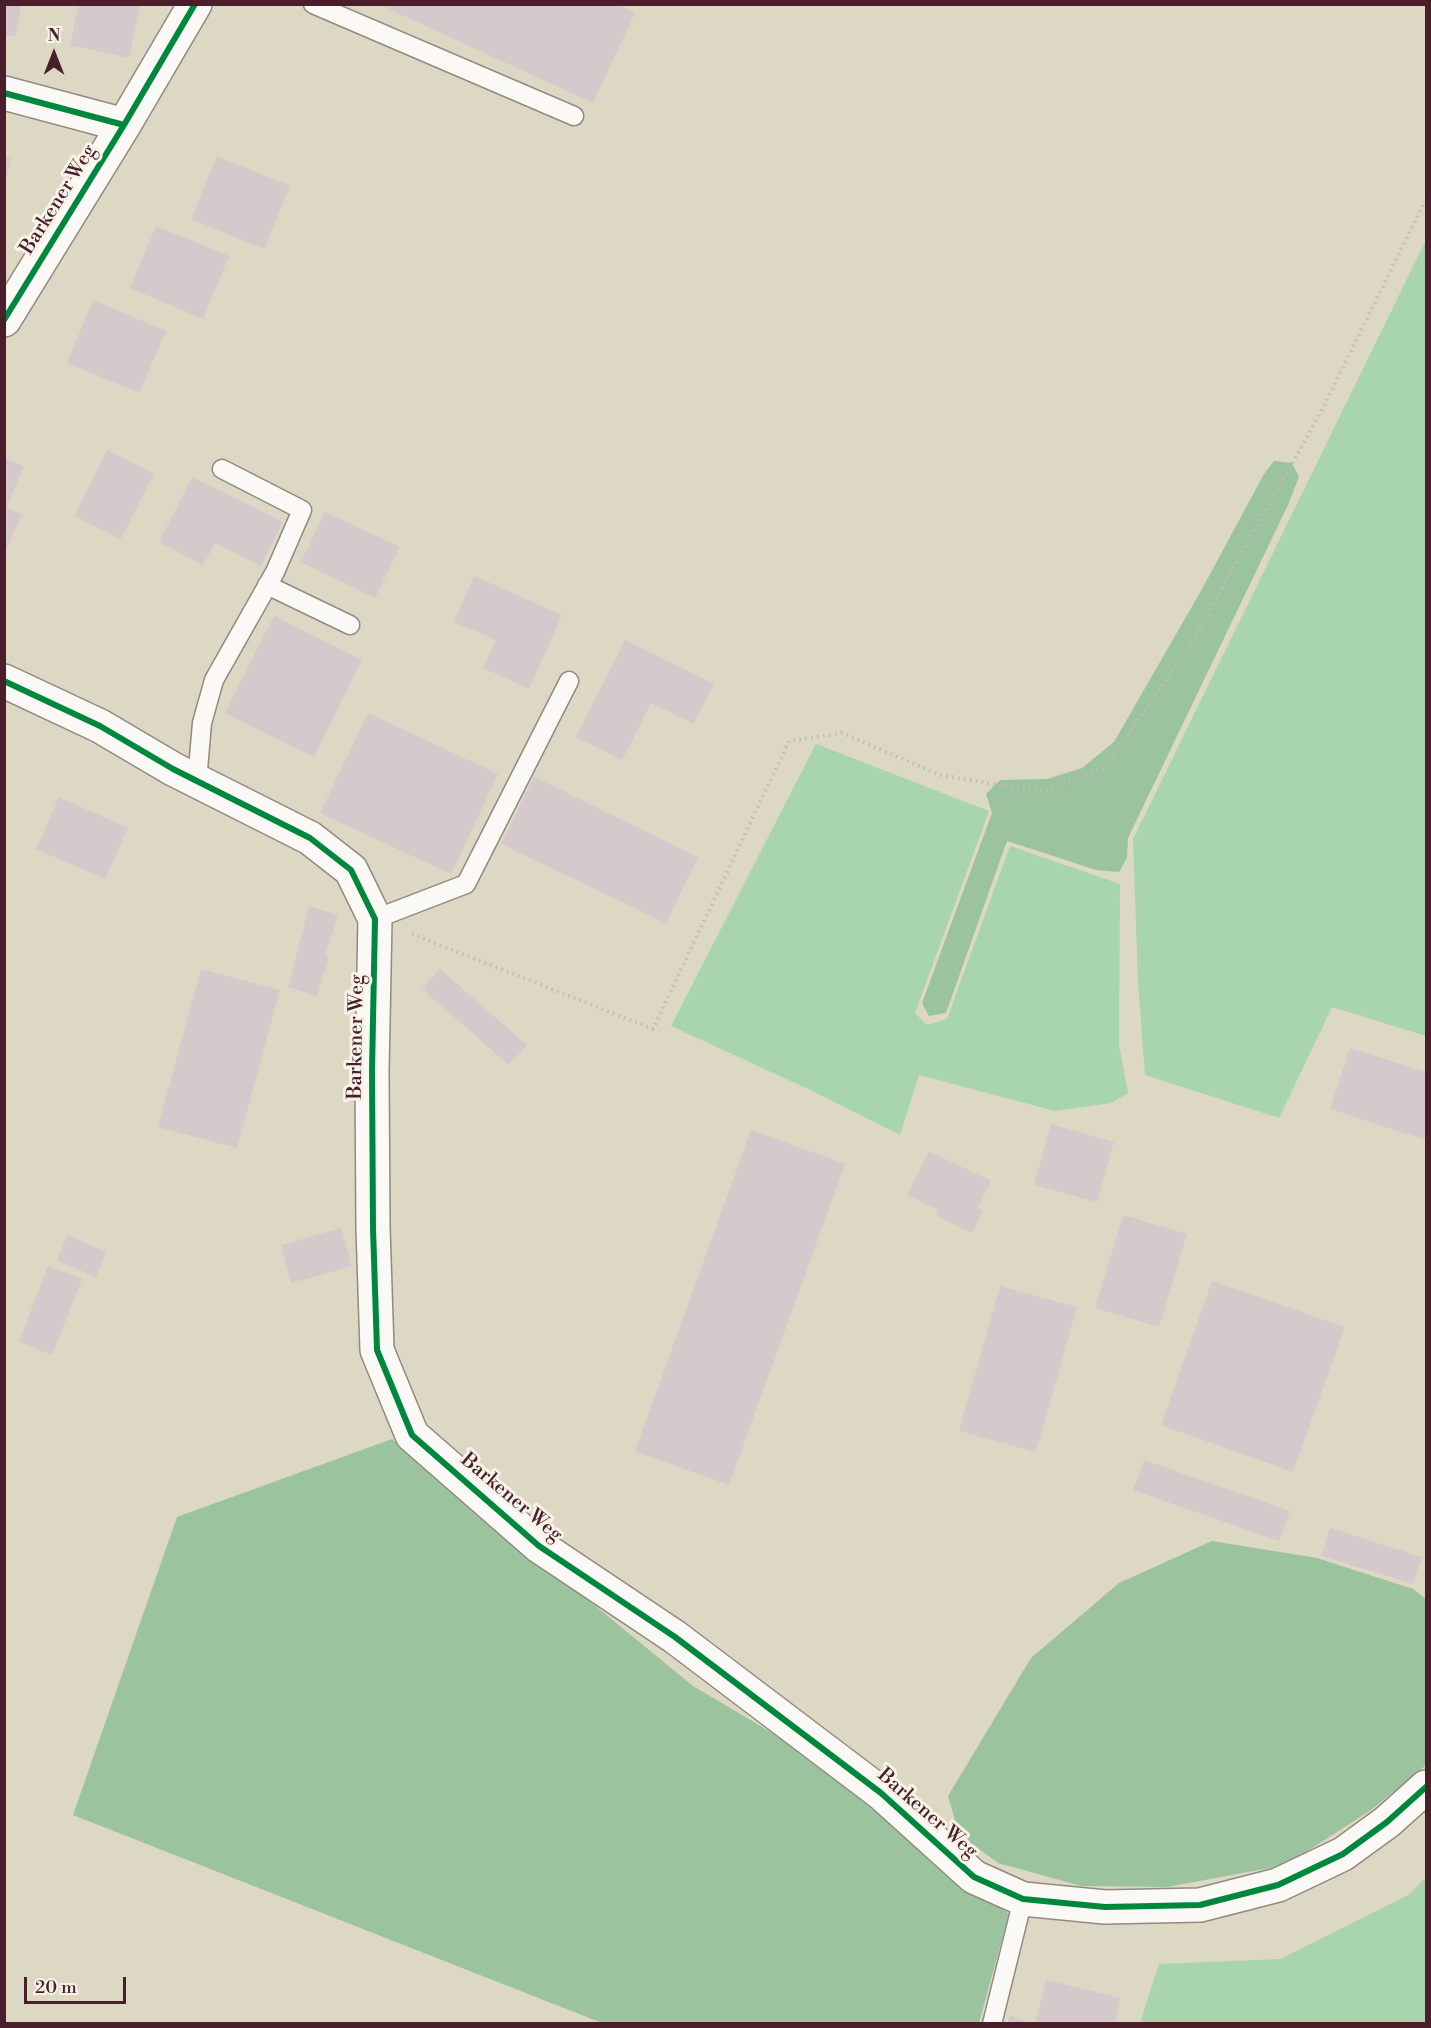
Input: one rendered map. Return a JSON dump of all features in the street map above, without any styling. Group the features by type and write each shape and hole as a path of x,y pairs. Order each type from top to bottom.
{"street":[{"name":"Barkener Weg","path":"4,320 124,125 195,4"},
{"path":"4,93 124,125"},
{"name":"Barkener Weg","path":"4,681 100,726 173,769 310,838 351,870 375,919 372,1082 377,1350 412,1435 538,1546 675,1637 872,1786 974,1878 1023,1899 1105,1907 1200,1905 1278,1885 1343,1854 1387,1822 1426,1787"}],"lane":[{"path":"313,4 574,116"},
{"path":"197,781 202,723 214,680 267,585 302,510 222,469"},
{"path":"267,585 350,625"},
{"path":"375,919 466,884 569,681"},
{"path":"992,2024 1023,1899"}],"path":[{"path":"375,919 653,1029 789,741 842,733 940,775 1041,792 1105,767 1189,647 1322,412 1426,199"}],"green space":[{"path":"1426,240 1426,1036 1332,1007 1279,1118 1145,1075 1138,982 1133,839"},
{"path":"1274,461 1292,463 1299,477 1288,505 1128,838 1127,858 1119,872 1096,870 1007,841 946,1013 929,1016 922,1003 992,813 986,794 1000,780 1047,779 1082,768 1114,742 1202,589 1264,474"},
{"path":"816,744 989,811 915,1013 927,1025 947,1019 1010,846 1120,884 1119,1045 1128,1093 1111,1103 1055,1111 919,1075 900,1135 808,1089 671,1026"},
{"path":"392,1439 693,1686 774,1734 894,1817 961,1881 1009,1914 979,2023 602,2023 73,1815 177,1517"},
{"path":"1212,1541 1317,1558 1413,1589 1426,1599 1425,1766 1371,1810 1286,1865 1167,1887 1081,1886 998,1863 959,1834 948,1796 1031,1658 1119,1583"},
{"path":"1426,1877 1426,2023 1140,2023 1159,1964 1280,1959 1410,1894"}],"building":[{"path":"4,4 22,4 15,37 4,35"},
{"path":"79,4 140,4 129,58 70,45"},
{"path":"378,4 617,4 635,13 593,103"},
{"path":"4,156 11,158 5,182 4,182"},
{"path":"217,156 290,186 264,249 191,219"},
{"path":"156,226 229,256 203,319 130,288"},
{"path":"93,300 166,331 139,393 67,363"},
{"path":"107,450 154,473 121,539 74,516"},
{"path":"4,458 24,466 6,508 22,514 4,555"},
{"path":"192,477 283,522 261,566 215,543 203,565 159,542"},
{"path":"325,512 400,547 375,598 301,562"},
{"path":"474,576 562,615 529,689 483,668 496,640 454,622"},
{"path":"274,616 362,660 314,757 225,713"},
{"path":"625,640 714,684 693,724 651,703 622,760 576,737"},
{"path":"368,713 498,774 451,874 320,813"},
{"path":"534,777 698,857 666,923 501,844"},
{"path":"59,797 128,828 105,879 36,849"},
{"path":"309,906 338,915 325,956 329,957 317,996 288,987"},
{"path":"201,969 280,990 237,1148 158,1127"},
{"path":"440,969 527,1045 509,1065 422,989"},
{"path":"1350,1048 1426,1072 1426,1140 1330,1109"},
{"path":"1051,1124 1114,1142 1097,1202 1034,1185"},
{"path":"751,1130 845,1164 729,1485 635,1451"},
{"path":"929,1151 991,1181 978,1208 983,1211 972,1233 936,1216 938,1210 907,1195"},
{"path":"1123,1215 1187,1234 1159,1327 1095,1308"},
{"path":"341,1228 352,1266 291,1283 281,1245"},
{"path":"67,1235 106,1252 96,1277 57,1260"},
{"path":"48,1266 82,1279 52,1355 19,1342"},
{"path":"1212,1281 1345,1327 1293,1472 1161,1425"},
{"path":"1000,1286 1077,1307 1036,1452 959,1431"},
{"path":"1144,1460 1290,1511 1279,1541 1133,1490"},
{"path":"1330,1528 1422,1557 1413,1584 1321,1556"},
{"path":"1046,1980 1121,1998 1114,2024 1035,2024"},
{"path":"1010,2016 1032,2023 1032,2024 1007,2024"}],"cycle path":[{"path":"4,320 124,125 195,4"},
{"path":"4,93 124,125"},
{"path":"4,681 100,726 173,769 310,838 351,870 375,919 372,1071 373,1228 377,1350 412,1435 539,1546 675,1637 881,1793 974,1877 1023,1899 1105,1907 1200,1905 1278,1885 1343,1854 1387,1822 1426,1787"}]}
